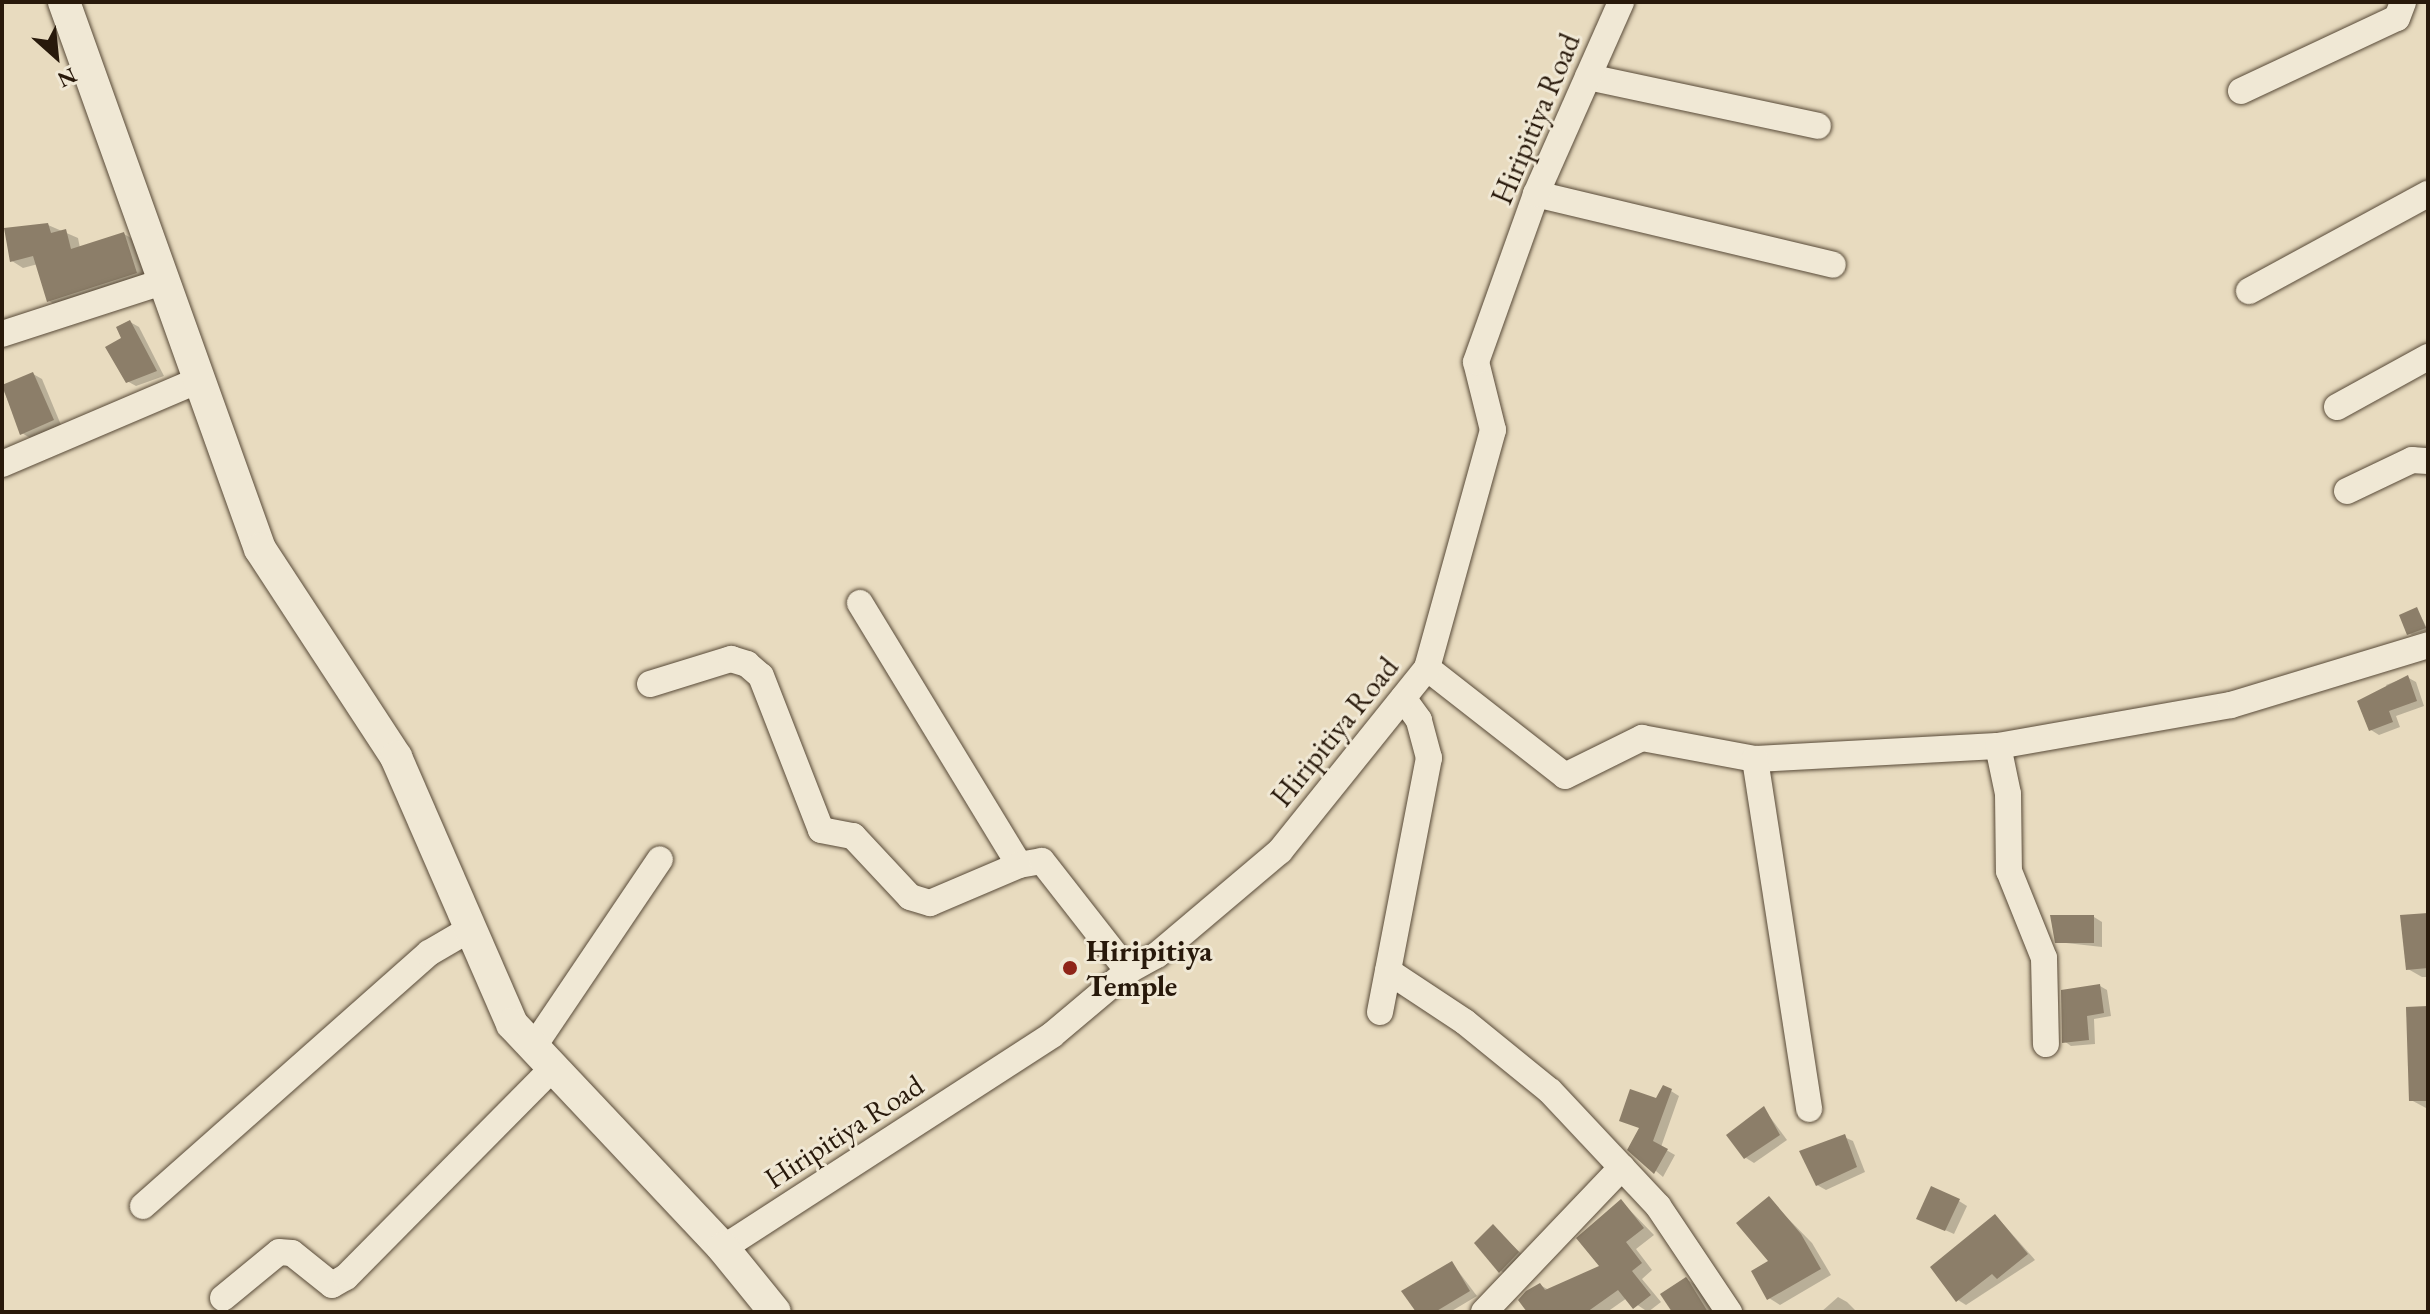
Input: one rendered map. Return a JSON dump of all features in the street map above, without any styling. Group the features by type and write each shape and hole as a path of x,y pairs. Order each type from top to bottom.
{"street":[{"path":"64,2 260,549 396,757 512,1024 723,1248 775,1312"},
{"name":"Hiripitiya Road","path":"723,1248 1052,1035 1128,971 1157,955 1280,851 1427,668 1493,430 1476,362 1536,194 1621,2"},
{"path":"2241,91 2397,18 2403,2"},
{"path":"1588,77 1818,126"},
{"path":"1536,194 1833,265"},
{"path":"2249,291 2428,194"},
{"path":"2,334 162,282"},
{"path":"2337,407 2428,357"},
{"path":"2,464 201,379"},
{"path":"2347,491 2412,460 2428,461"},
{"path":"860,603 1019,865"},
{"path":"1427,668 1565,776 1642,738 1755,759 1998,746 2231,705 2428,645"},
{"path":"650,684 731,659 747,664 761,676 821,830 853,836 910,897 930,903 1019,865 1042,861 1128,971"},
{"path":"1380,1012 1429,758 1419,720 1403,698"},
{"path":"1998,746 2008,794 2009,871 2044,958 2046,1044"},
{"path":"1755,759 1809,1109"},
{"path":"223,1298 279,1252 292,1253 332,1285 346,1277 544,1057 660,859"},
{"path":"143,1206 429,953 472,928"},
{"path":"1388,971 1465,1022 1550,1091 1658,1206 1729,1312"},
{"path":"1484,1312 1622,1167"}],"building":[{"path":"48,223 51,233 66,229 71,249 124,232 137,273 47,302 33,256 10,262 4,228"},
{"path":"130,320 157,371 126,383 105,347 121,338 116,327"},
{"path":"33,372 54,420 20,435 2,385"},
{"path":"2417,607 2426,628 2407,635 2399,615"},
{"path":"2408,675 2417,701 2389,711 2393,722 2369,731 2357,701"},
{"path":"2428,913 2428,968 2406,970 2400,915"},
{"path":"2050,915 2094,915 2094,943 2055,943"},
{"path":"2100,984 2104,1013 2087,1016 2089,1040 2062,1043 2061,990"},
{"path":"2428,1006 2428,1101 2409,1101 2406,1007"},
{"path":"1663,1085 1672,1089 1653,1141 1668,1149 1654,1174 1627,1150 1639,1128 1619,1121 1630,1089 1656,1098"},
{"path":"1764,1106 1780,1135 1744,1159 1726,1135"},
{"path":"1845,1134 1857,1167 1816,1186 1799,1151"},
{"path":"1931,1186 1960,1199 1945,1231 1916,1219"},
{"path":"1769,1196 1801,1234 1821,1269 1767,1300 1751,1271 1768,1261 1736,1223"},
{"path":"1621,1199 1644,1228 1626,1242 1642,1263 1632,1271 1651,1295 1633,1309 1618,1290 1587,1312 1527,1312 1518,1300 1526,1291 1540,1283 1545,1290 1599,1266 1576,1238"},
{"path":"1995,1214 2028,1254 1997,1279 1992,1274 1956,1302 1930,1267"},
{"path":"1493,1224 1519,1252 1499,1273 1474,1243"},
{"path":"1452,1261 1470,1291 1435,1312 1416,1312 1401,1291"},
{"path":"1686,1277 1708,1312 1672,1312 1660,1294"}],"place":[{"name":"Hiripitiya Temple","path":"1070,968"}]}
